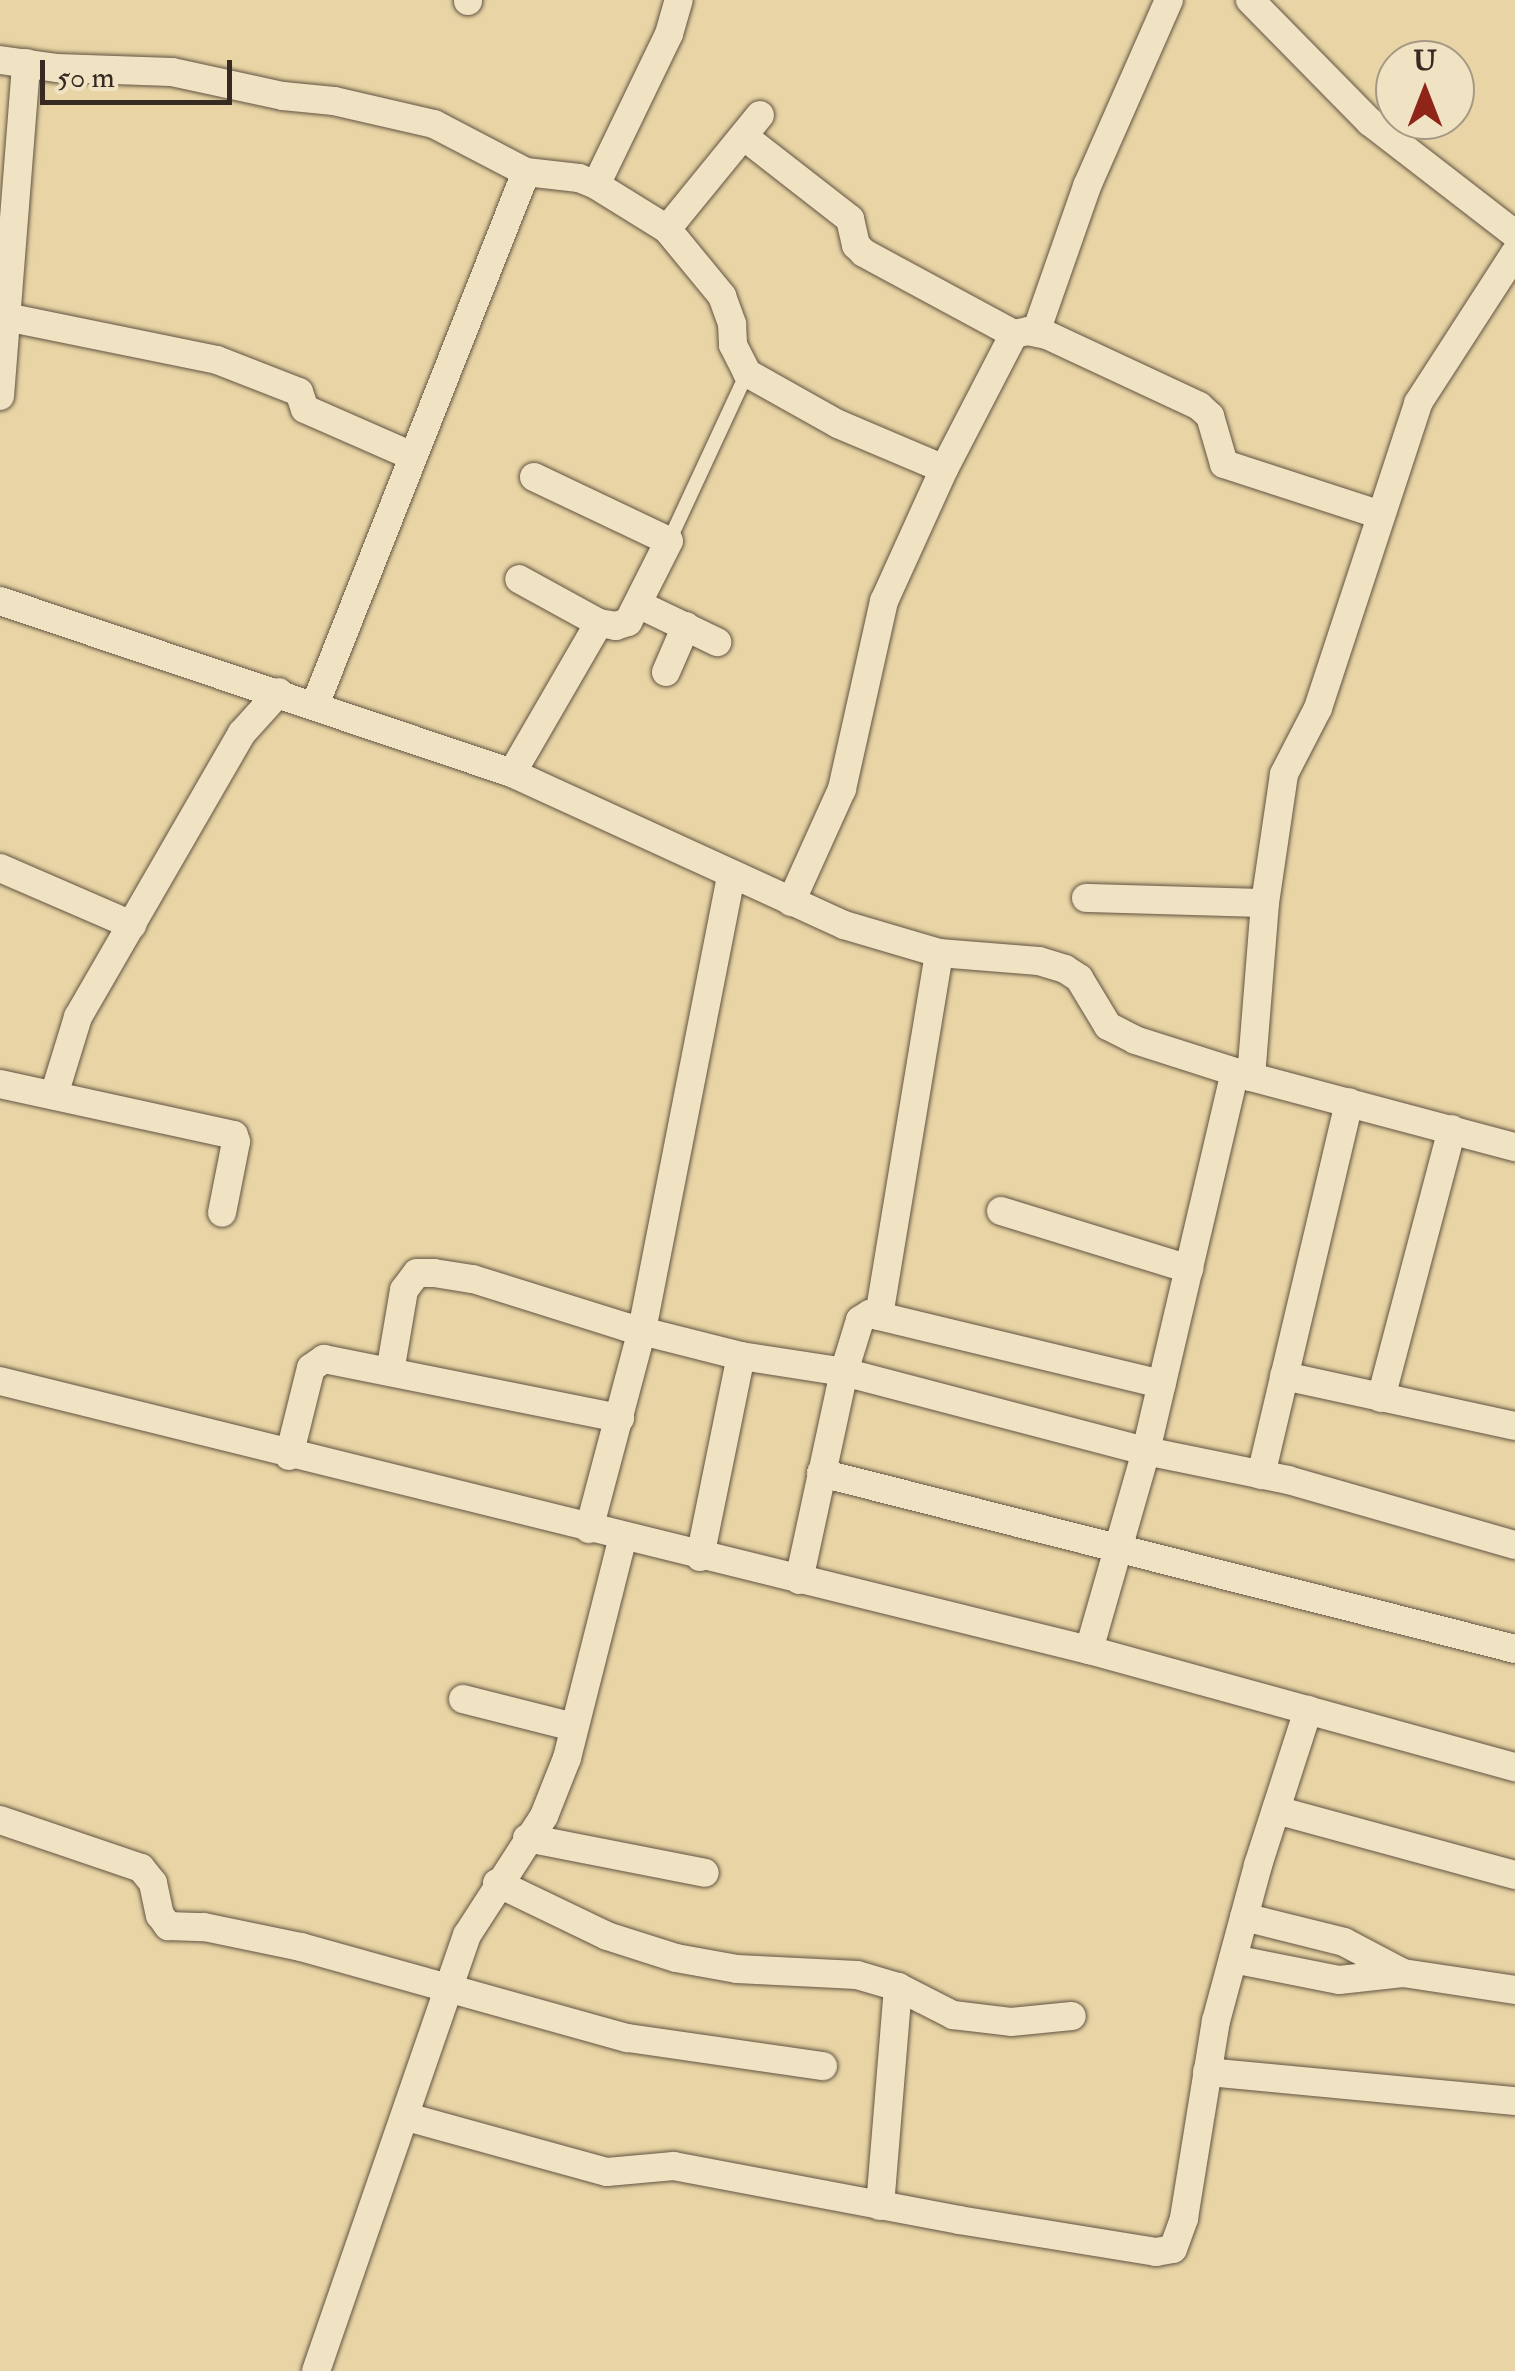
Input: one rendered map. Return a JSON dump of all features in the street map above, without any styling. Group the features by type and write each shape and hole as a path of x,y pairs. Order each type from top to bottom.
{"street":[{"path":"596,185 669,34 679,0"},
{"path":"791,902 842,789 884,600 944,468 1025,333 1169,0"},
{"path":"1250,0 1370,122 1515,234"},
{"path":"0,396 13,62 172,72 283,96 334,101 434,124 526,172 580,178 596,185 667,229 722,296 732,324 733,345 747,373 838,424 944,468"},
{"path":"667,229 753,126 850,219 856,245 864,253 1025,333 1199,406 1210,416 1224,464 1380,515"},
{"path":"315,706 526,172"},
{"path":"1089,1650 1146,1451 1189,1269 1243,1075 1284,774 1318,708 1418,402 1515,253"},
{"path":"6,317 217,360 299,392 305,409 412,456"},
{"path":"518,579 599,624 628,622 669,540 534,477"},
{"path":"0,601 512,773 844,926 939,953 1022,959 1065,968 1079,978 1108,1026 1243,1075 1515,1147"},
{"path":"638,604 717,642"},
{"path":"512,773 599,624"},
{"path":"666,672 686,626"},
{"path":"54,1095 78,1017 242,734 279,692"},
{"path":"0,868 132,926"},
{"path":"589,1529 642,1330 731,876"},
{"path":"1086,898 1265,903"},
{"path":"879,1316 939,953"},
{"path":"0,1084 234,1135 236,1142 222,1213"},
{"path":"1261,1474 1349,1102"},
{"path":"1380,1398 1452,1129"},
{"path":"1001,1212 1189,1269"},
{"path":"390,1372 404,1290 417,1273 473,1279 741,1356 844,1372 1146,1451 1261,1474 1515,1545"},
{"path":"799,1580 844,1372 860,1320 867,1315 1162,1384"},
{"path":"700,1558 741,1356"},
{"path":"290,1456 317,1361 620,1418"},
{"path":"1284,1376 1513,1427"},
{"path":"0,1382 700,1558 1089,1650 1515,1767"},
{"path":"821,1473 1515,1649"},
{"path":"316,2371 466,1935 544,1816 574,1727 623,1537"},
{"path":"463,1699 574,1727"},
{"path":"406,2117 607,2172 674,2166 880,2206 1156,2252 1173,2249 1184,2218 1207,2072 1233,1959 1308,1710"},
{"path":"1276,1810 1515,1876"},
{"path":"0,1820 142,1868 153,1883 160,1915 168,1926 204,1927 301,1947 628,2038 823,2066"},
{"path":"528,1838 706,1872"},
{"path":"497,1883 607,1936 676,1958 737,1970 857,1974 898,1987 927,2006 953,2015 1011,2022 1072,2016"},
{"path":"1244,1917 1344,1942 1403,1973"},
{"path":"1233,1959 1339,1980 1403,1973 1515,1990"},
{"path":"880,2206 898,1987"},
{"path":"1207,2072 1515,2101"}],"lane":[{"path":"669,540 747,373"}]}
